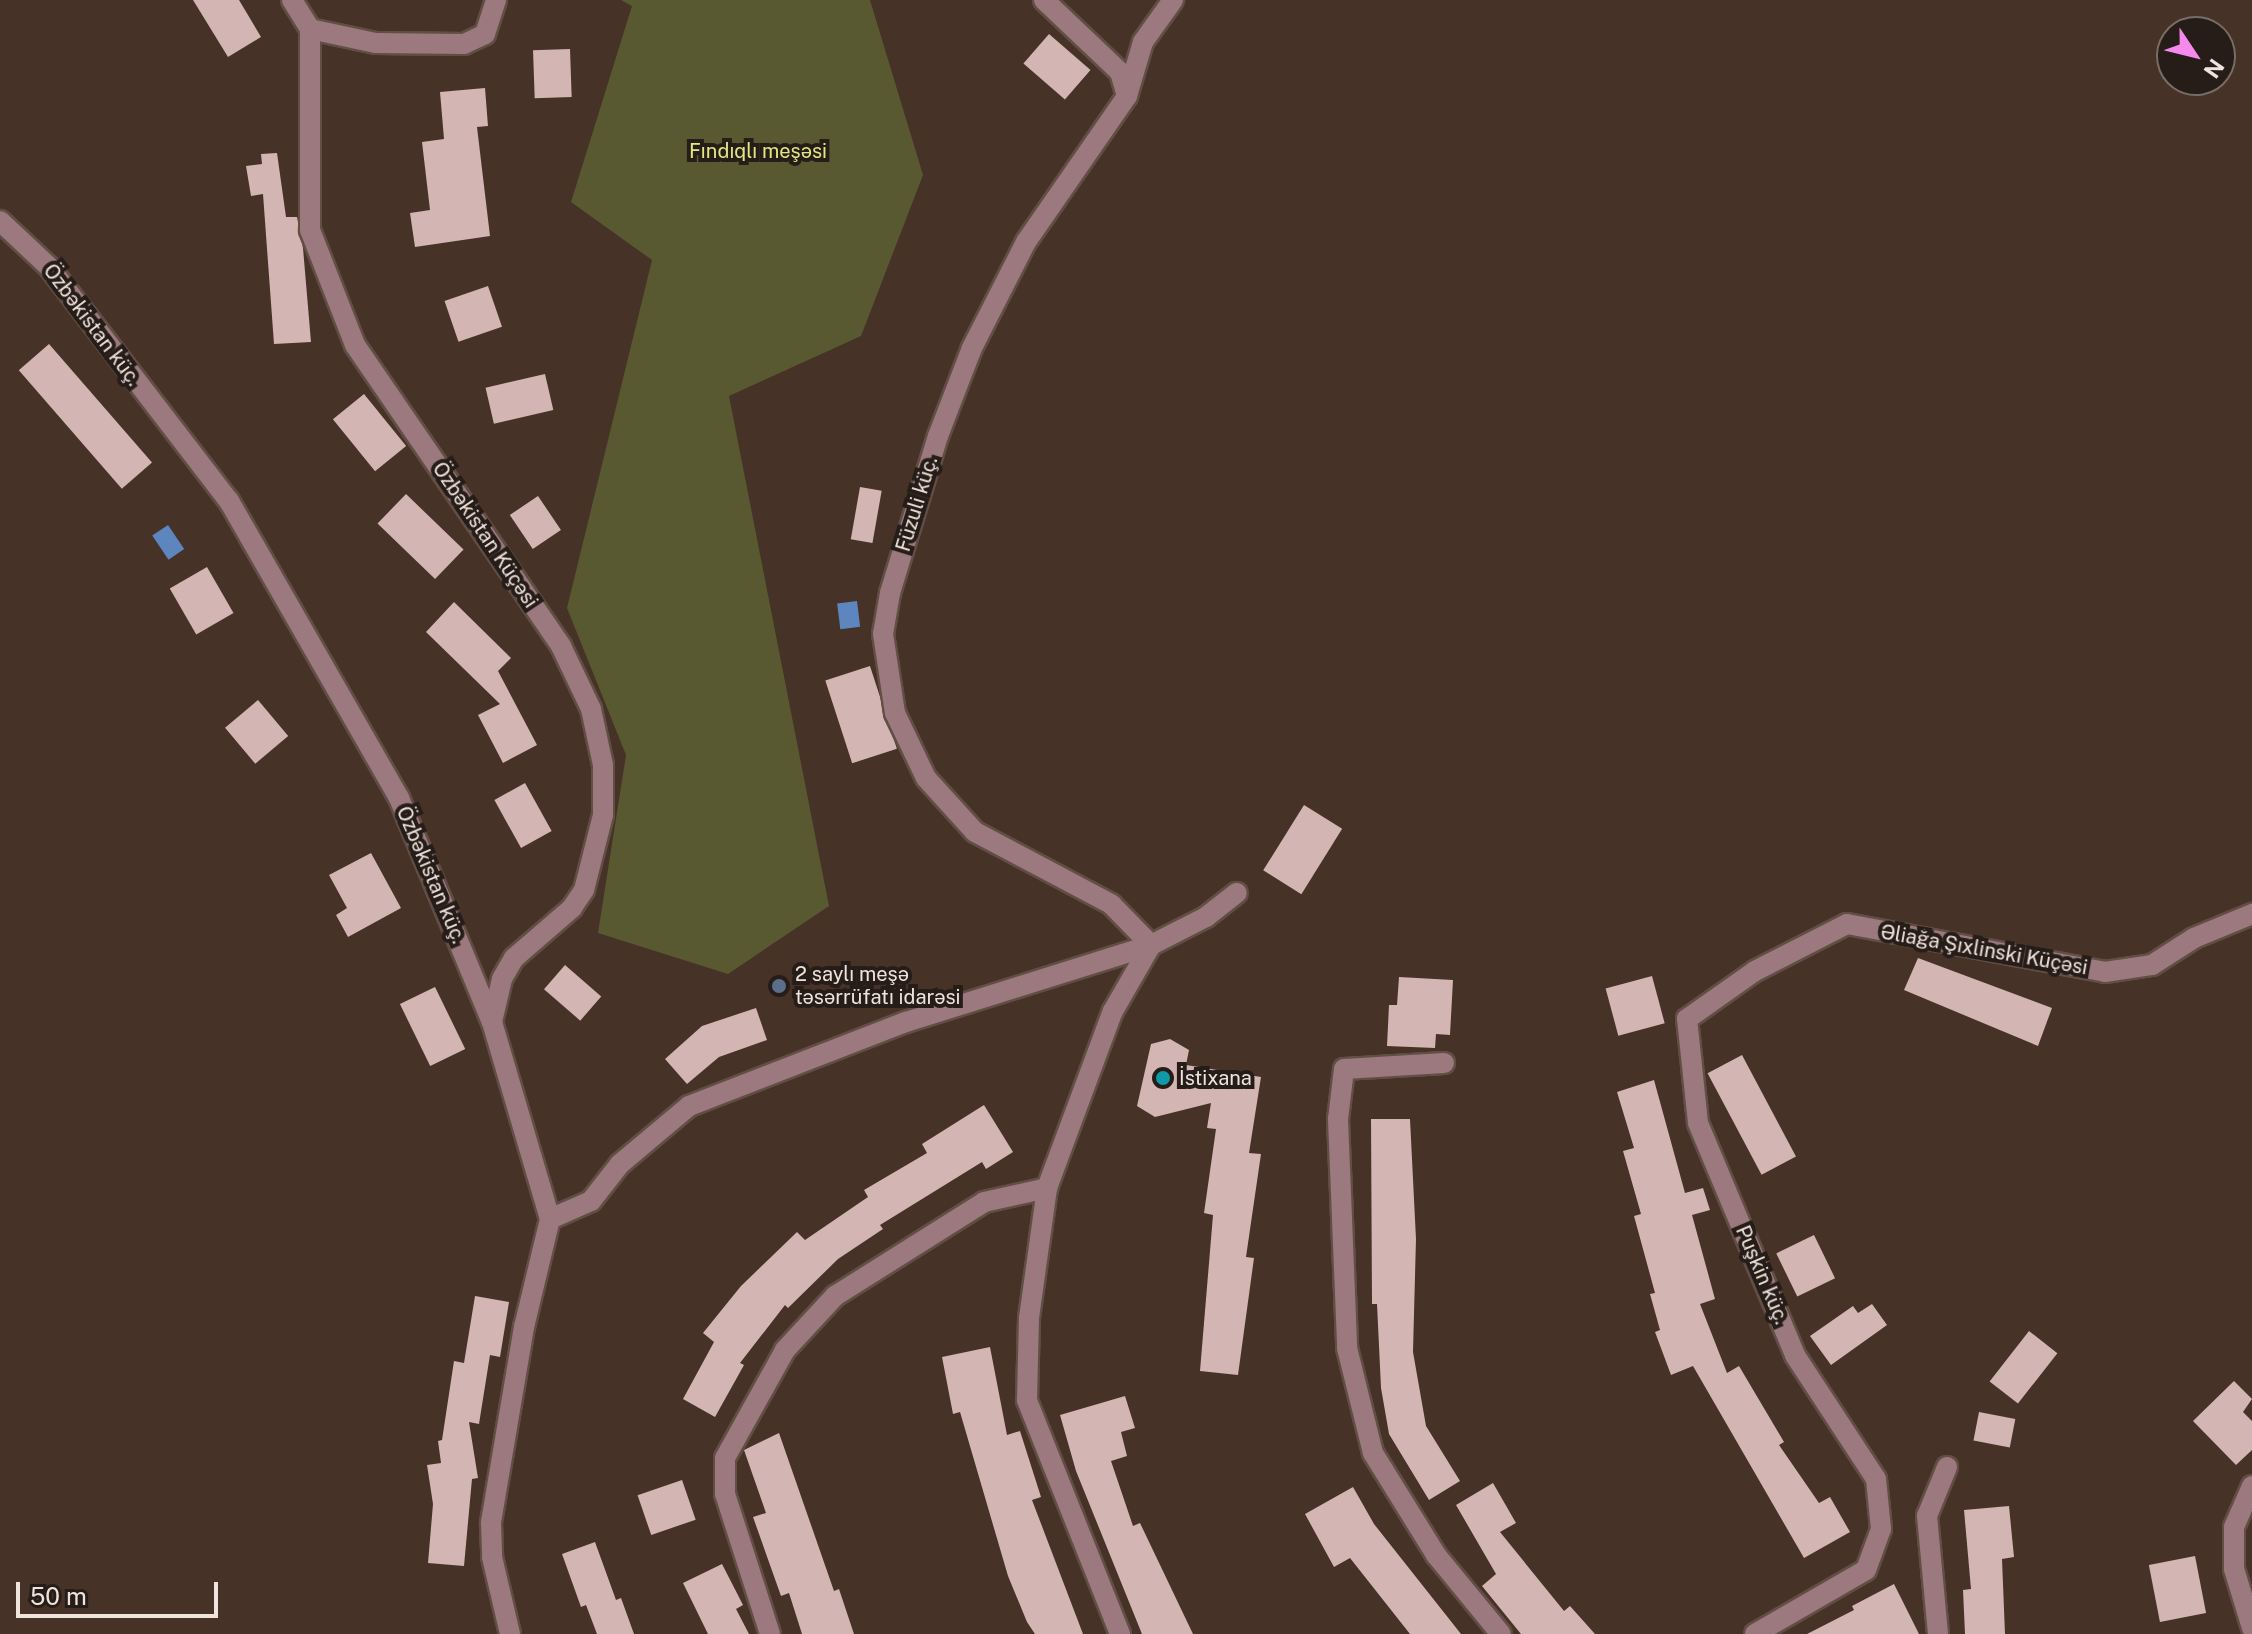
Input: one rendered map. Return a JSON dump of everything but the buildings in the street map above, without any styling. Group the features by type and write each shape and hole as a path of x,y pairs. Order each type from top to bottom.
{"street":[{"path":"292,0 310,29 376,43 428,46 464,44 485,34 496,0"},
{"path":"1044,0 1120,72 1127,96"},
{"name":"Füzuli küç.","path":"1151,945 1111,904 975,832 926,778 895,713 883,634 934,447 972,348 1026,242 1127,96 1143,42 1173,0"},
{"name":"Özbəkistan Küçəsi","path":"310,29 310,230 355,345 561,646 591,709 603,765 603,815 584,890 572,908 514,958 502,979 492,1022"},
{"name":"Özbəkistan küç.","path":"0,221 50,268 229,501 399,798 492,1022 550,1219 522,1340 491,1523 492,1557 510,1634"},
{"path":"550,1219 591,1201 620,1164 689,1106 906,1022 1151,945 1206,917 1237,893"},
{"name":"Əliağa Şıxlinski Küçəsi","path":"1847,924 2105,972 2152,965 2194,938 2252,914"},
{"name":"Puşkin küç.","path":"1755,1634 1866,1570 1881,1529 1876,1479 1795,1355 1698,1123 1687,1019 1755,971 1847,924"},
{"path":"1120,1634 1027,1400 1029,1318 1047,1188 1113,1011 1151,945"},
{"path":"1444,1063 1344,1069 1338,1119 1347,1348 1373,1453 1436,1555 1501,1634"},
{"path":"770,1634 725,1494 725,1458 785,1350 835,1296 984,1202 1047,1188"},
{"path":"1938,1634 1927,1516 1947,1467"},
{"path":"2252,1486 2234,1527 2234,1569 2252,1628"}],"green space":[{"name":"Fındıqlı meşəsi","path":"621,0 870,0 923,175 861,336 729,396 829,906 728,974 598,933 626,755 567,608 652,260 571,202 632,6"}],"water":[{"path":"168,525 184,549 168,560 152,536"},
{"path":"857,601 860,627 840,629 837,603"}],"place":[{"name":"2 saylı meşə təsərrüfatı idarəsi","path":"779,986"},
{"name":"İstixana","path":"1163,1078"}]}
